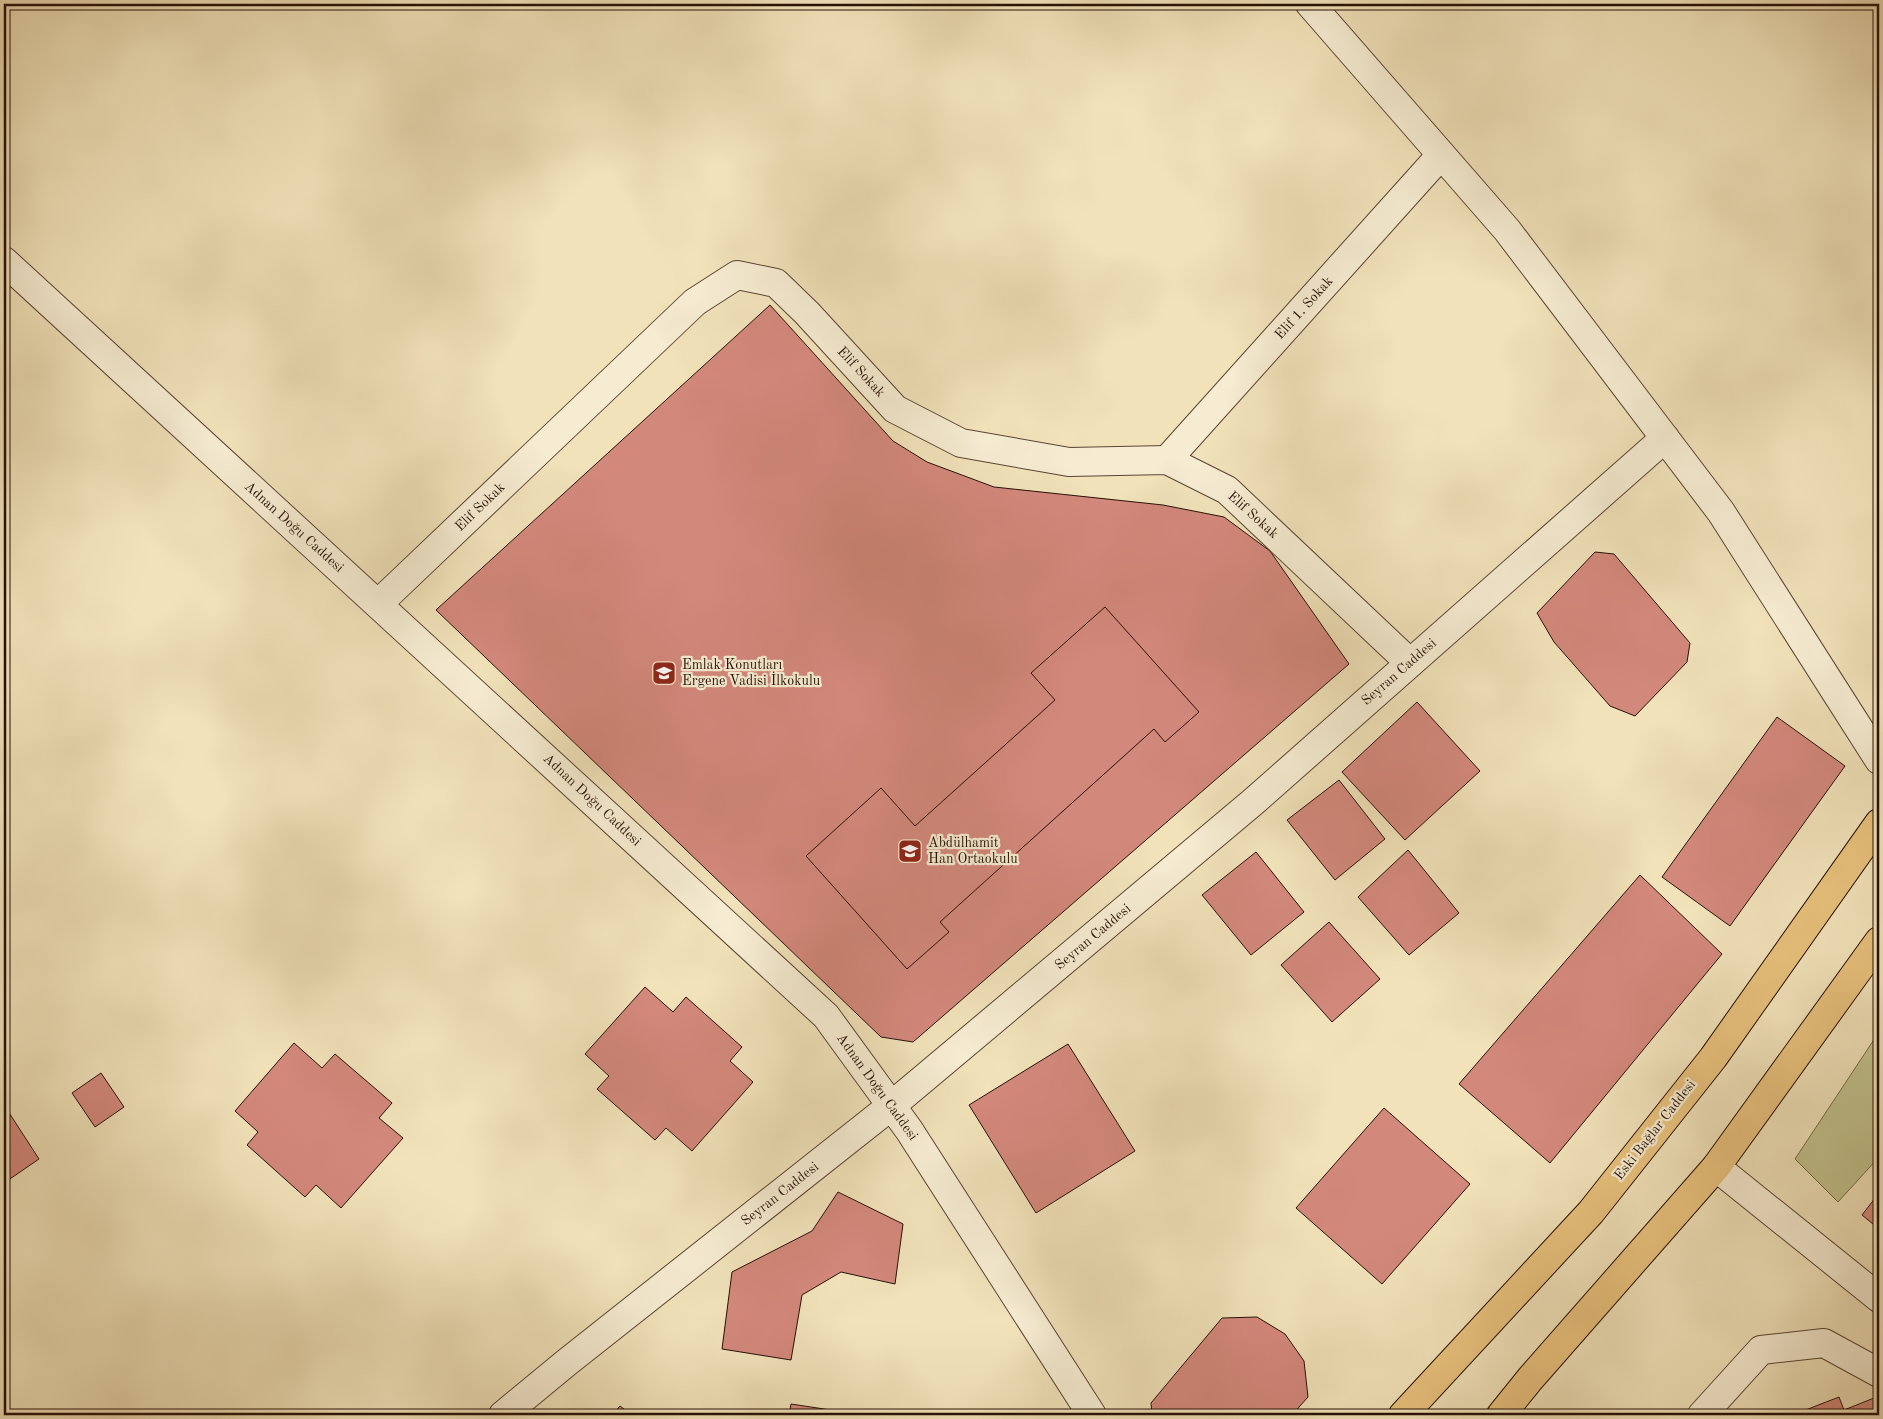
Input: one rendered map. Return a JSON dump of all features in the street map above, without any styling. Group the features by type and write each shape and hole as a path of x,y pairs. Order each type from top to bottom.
{"main road":[{"name":"Eski Bağlar Caddesi","path":"1403,1415 1591,1212 1713,1058 1879,822"},
{"path":"1501,1415 1536,1372 1716,1167 1879,941"}],"street":[{"path":"1310,4 1507,230 1721,512 1879,760"},
{"name":"Elif 1. Sokak","path":"1167,460 1441,155"},
{"name":"Adnan Doğu Caddesi","path":"4,262 826,1016 909,1130 1092,1415"},
{"name":"Elif Sokak","path":"378,604 695,302 737,275 776,282 807,312 895,409 962,443 1069,462 1167,460 1227,490 1410,663"},
{"name":"Seyran Caddesi","path":"503,1415 566,1363 892,1106 1253,802 1665,438"},
{"path":"1716,1167 1879,1298"},
{"path":"1702,1415 1761,1350 1824,1343 1879,1373"}],"green space":[{"path":"1879,1032 1879,1157 1838,1202 1795,1159"}],"building":[{"name":"Abdülhamit Han Ortaokulu","path":"770,305 893,441 927,462 994,487 1163,505 1224,517 1270,551 1349,664 913,1042 881,1037 436,610"},
{"path":"1595,552 1614,554 1690,643 1687,662 1635,716 1610,706 1554,642 1537,613"},
{"path":"1105,607 1199,712 1165,742 1154,729 940,922 949,932 907,969 806,856 881,788 915,826 1055,700 1031,673"},
{"path":"1417,702 1480,771 1405,840 1342,772"},
{"path":"1777,717 1845,766 1730,926 1662,877"},
{"path":"1339,780 1385,839 1335,880 1287,820"},
{"path":"1408,850 1459,913 1409,955 1358,897"},
{"path":"1256,852 1304,912 1251,955 1202,895"},
{"path":"1640,875 1722,954 1550,1163 1459,1084"},
{"path":"1329,922 1380,979 1332,1022 1281,965"},
{"path":"645,987 673,1012 686,997 742,1047 730,1061 753,1082 692,1151 666,1128 655,1140 597,1089 609,1076 585,1054"},
{"path":"294,1043 322,1068 335,1054 392,1103 379,1118 403,1138 341,1208 316,1185 305,1197 247,1145 258,1132 235,1111"},
{"path":"1068,1044 1135,1151 1036,1213 969,1105"},
{"path":"101,1073 124,1107 95,1127 72,1093"},
{"path":"4,1105 39,1159 4,1183"},
{"path":"1384,1108 1470,1184 1382,1284 1296,1208"},
{"path":"838,1192 903,1224 895,1284 841,1272 802,1295 791,1360 722,1349 732,1272 812,1231"},
{"path":"1879,1193 1879,1229 1862,1215"},
{"path":"1257,1317 1285,1334 1304,1361 1308,1397 1292,1415 1152,1415 1151,1403 1222,1318"},
{"path":"1879,1396 1879,1415 1804,1415 1803,1411 1839,1397 1844,1410"},
{"path":"791,1404 864,1415 789,1415"},
{"path":"620,1406 632,1415 612,1415"}],"place":[{"name":"Emlak Konutları Ergene Vadisi İlkokulu","path":"664,673"},
{"name":"Abdülhamit Han Ortaokulu","path":"910,851"}]}
